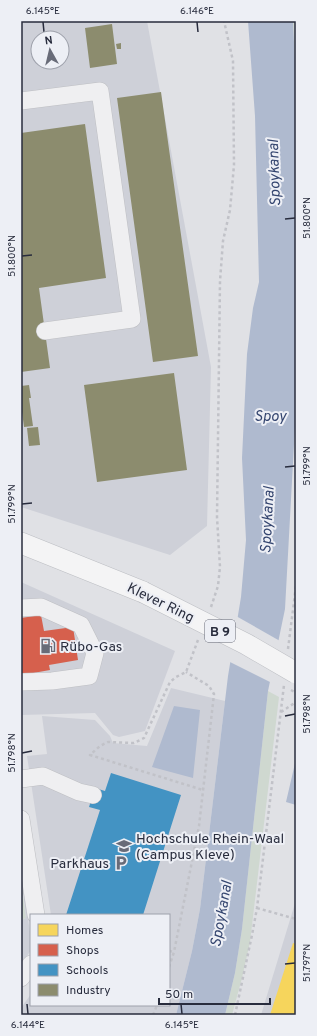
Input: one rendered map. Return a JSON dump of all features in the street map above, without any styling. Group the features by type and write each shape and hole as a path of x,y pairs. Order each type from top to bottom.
{"main road":[{"name":"Klever Ring","path":"21,543 143,592 246,644 296,673"}],"street":[{"path":"21,101 100,90 132,319 45,331"},
{"path":"21,608 41,607 81,624 95,653 89,676 52,681 21,682"},
{"path":"21,778 43,776 79,792 92,795"},
{"path":"21,819 36,914"},
{"path":"21,978 30,965"}],"path":[{"path":"210,608 218,586 220,567 217,518 220,280 223,241 230,210 234,164 233,61 224,21"},
{"path":"200,637 186,672 170,682 144,738 134,742 108,742 100,746 90,755 203,790"},
{"path":"170,964 174,952 199,826 214,694 209,686 186,672"},
{"path":"235,1015 252,935 281,712 296,702"},
{"path":"256,908 296,919"},
{"path":"170,951 174,952"}],"shaded area":[{"path":"36,21 147,21 211,367 207,526 170,555 21,507 21,23"},
{"path":"293,21 296,21 296,85"},
{"path":"21,582 175,651 145,731 119,737 113,735 95,713 21,715"},
{"name":"Hochschule Rhein-Waal (Campus Kleve)","path":"171,688 225,701 200,909 192,951 176,1015 21,1015 21,1008 30,995 30,1006 170,1006 170,914 51,914 27,756 47,754 42,716 95,720 110,736 113,743 147,746"},
{"path":"268,691 279,697 250,942 232,1015 225,1015 235,973 242,929"},
{"path":"21,875 30,932 30,952 21,965 21,920 26,918"},
{"path":"21,882 26,918 21,920"},
{"path":"296,900 296,1015 261,1015"}],"water":[{"name":"Spoy","path":"248,21 293,21 296,85 296,408 285,609 268,691 242,929 235,973 225,1015 176,1015 192,951 200,909 228,676 241,597 246,540 242,458 247,354 253,308 259,282 255,116"},
{"path":"174,706 200,710 193,778 152,767"},
{"path":"296,759 296,805 286,802"}],"pier":[{"path":"236,616 280,641 272,683 228,661"}],"building: Homes":[{"path":"293,943 296,944 296,1015 270,1015"}],"building: Shops":[{"name":"Rübo-Gas","path":"41,615 44,631 73,627 78,660 49,665 50,670 22,675 21,618"}],"building: Schools":[{"name":"Parkhaus","path":"111,773 181,795 143,914 66,914 100,810 89,807 95,788 105,791"}],"building: Industry":[{"path":"112,24 117,64 90,68 85,28"},
{"path":"121,43 121,49 117,49 116,44"},
{"path":"161,92 198,356 153,362 117,98"},
{"path":"85,124 106,278 39,288 50,368 21,372 21,133"},
{"path":"174,373 187,470 97,482 84,385"},
{"path":"29,385 31,398 29,398 33,426 24,427 21,404 21,386"},
{"path":"38,427 40,445 29,446 27,428"}],"place":[{"name":"Rübo-Gas","path":"48,646"},
{"name":"Hochschule Rhein-Waal (Campus Kleve)","path":"124,846"},
{"name":"Parkhaus","path":"121,863"}],"water label":[{"name":"Spoykanal","path":"274,173"},
{"name":"Spoykanal","path":"267,520"},
{"name":"Spoykanal","path":"221,914"}]}
